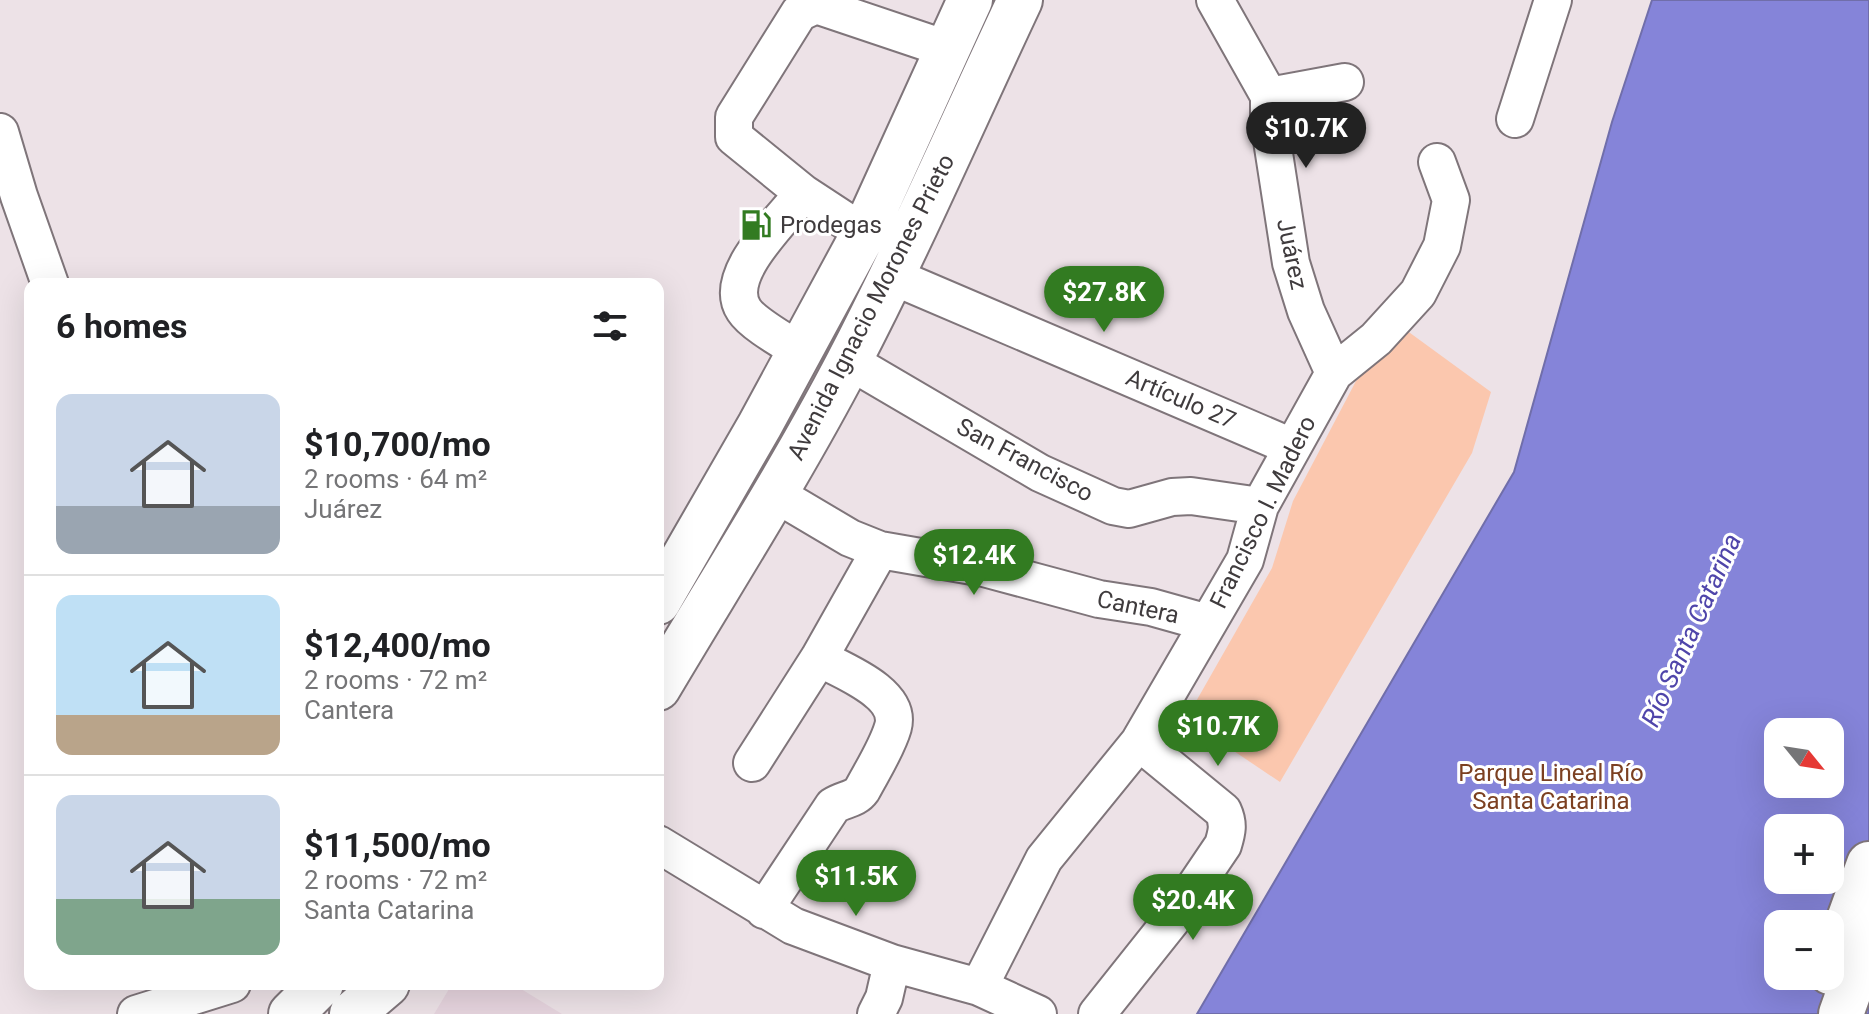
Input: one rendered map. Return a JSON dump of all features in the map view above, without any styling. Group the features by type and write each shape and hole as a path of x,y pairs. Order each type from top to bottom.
{"main road":[{"name":"Avenida Ignacio Morones Prieto","path":"664,591 864,233 970,0"},
{"name":"Avenida Ignacio Morones Prieto","path":"664,678 849,361 892,276 1020,0"},
{"path":"1844,933 1869,864"},
{"path":"1841,1014 1869,935"},
{"path":"291,1014 315,990"},
{"path":"352,1014 380,990"},
{"path":"1813,1014 1823,990"}],"street":[{"name":"Juárez","path":"1215,0 1269,96 1269,121 1291,263 1306,311 1334,373"},
{"path":"1515,119 1553,0"},
{"path":"864,233 803,193 734,137 734,117 799,13 816,5 932,44"},
{"path":"1269,96 1345,82"},
{"path":"0,132 48,278"},
{"name":"Francisco I. Madero","path":"979,987 1044,859 1139,742 1245,560 1260,506 1334,373 1376,339 1405,311 1418,293 1442,246 1451,200 1437,162"},
{"path":"800,351 745,312 738,289 745,267 803,193"},
{"name":"Artículo 27","path":"892,276 1292,447"},
{"name":"San Francisco","path":"849,361 1040,473 1113,506 1129,509 1145,507 1172,497 1191,496 1260,506"},
{"name":"Cantera","path":"774,493 850,538 880,550 984,568 1099,599 1151,607 1208,623"},
{"path":"752,763 819,658 880,550"},
{"path":"764,910 833,806 858,796 894,726 890,702 819,658"},
{"path":"1097,1014 1175,916 1223,845 1227,832 1227,819 1223,811 1139,742"},
{"path":"664,848 793,926 892,963 979,987 1038,1014"},
{"path":"876,1014 884,998 892,963"},
{"path":"136,1014 213,990"}],"shaded area":[{"path":"1406,330 1491,392 1472,453 1280,782 1186,719 1272,568 1293,501 1356,381"},
{"path":"448,990 523,990 562,1014 434,1014"}],"water":[{"name":"Río Santa Catarina","path":"1652,0 1869,0 1869,1014 1197,1014 1514,472 1612,122"}],"place":[{"name":"Prodegas","path":"756,225"}],"park label":[{"name":"Parque Lineal Río Santa Catarina","path":"1551,787"}]}
